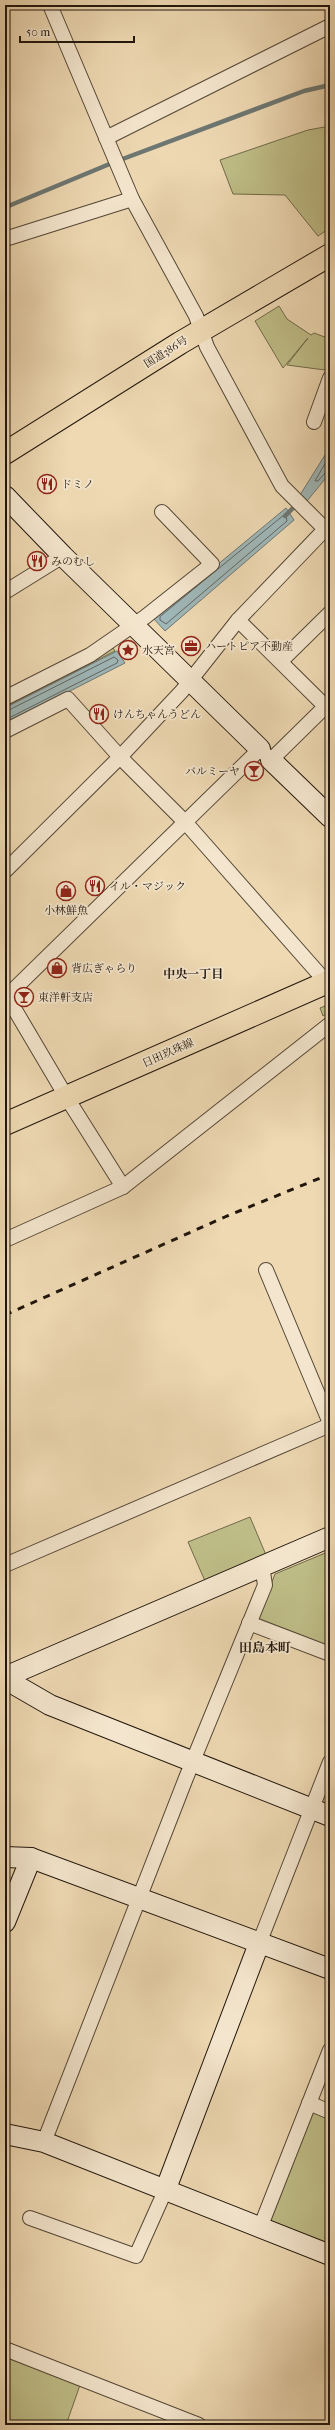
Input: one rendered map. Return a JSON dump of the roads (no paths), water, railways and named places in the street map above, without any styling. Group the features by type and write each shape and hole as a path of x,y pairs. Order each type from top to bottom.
{"main road":[{"name":"国道386号","path":"5,452 201,331 330,255"},
{"name":"日田玖珠線","path":"5,1124 328,982"}],"street":[{"path":"5,871 120,757 190,681 238,620 328,529 280,483 207,347 196,316 132,199 50,5"},
{"path":"106,138 330,26"},
{"path":"5,239 132,199"},
{"path":"314,422 330,378"},
{"path":"5,496 62,556 330,817"},
{"path":"5,698 90,655 133,624 146,617 212,564 162,512"},
{"path":"5,592 62,556"},
{"path":"281,662 330,613"},
{"path":"123,1187 67,1098 6,996 186,823 328,704 281,662 238,620"},
{"path":"5,731 68,699 120,757 186,823 328,982"},
{"path":"5,1240 123,1187 330,1024"},
{"path":"5,1565 330,1424 266,1270"},
{"path":"5,1678 330,1537"},
{"path":"44,2142 193,1763 265,1585 262,1566"},
{"path":"249,1623 330,1654"},
{"path":"5,1678 50,1705 193,1763 330,1816"},
{"path":"30,2218 136,2256 165,2192 260,1941 330,1762"},
{"path":"5,1858 31,1858 260,1941 330,1969"},
{"path":"5,1922 31,1858"},
{"path":"260,2228 330,2050"},
{"path":"309,2103 330,2112"},
{"path":"5,2134 44,2142 165,2192 330,2255"},
{"path":"5,2349 199,2425"}],"water":[{"path":"330,447 330,473 307,501 300,495"},
{"path":"286,508 294,520 165,631 153,618"},
{"path":"117,651 125,663 5,724 5,708"}],"waterway":[{"path":"120,160 304,91 330,85"},
{"path":"5,234 6,207 112,163"},
{"path":"285,516 297,504"}],"railway":[{"path":"5,1315 227,1216 330,1174"}],"place":[{"name":"ドミノ","path":"47,484"},
{"name":"みのむし","path":"37,561"},
{"name":"ハートピア不動産","path":"191,646"},
{"name":"水天宮","path":"128,650"},
{"name":"けんちゃんうどん","path":"99,714"},
{"name":"バルミーヤ","path":"254,771"},
{"name":"イル・マジック","path":"95,886"},
{"name":"小林鮮魚","path":"66,891"},
{"name":"背広ぎゃらり","path":"57,968"},
{"name":"東洋軒支店","path":"24,997"}],"district":[{"name":"中央一丁目","path":"193,974"},
{"name":"田島本町","path":"265,1647"}]}
